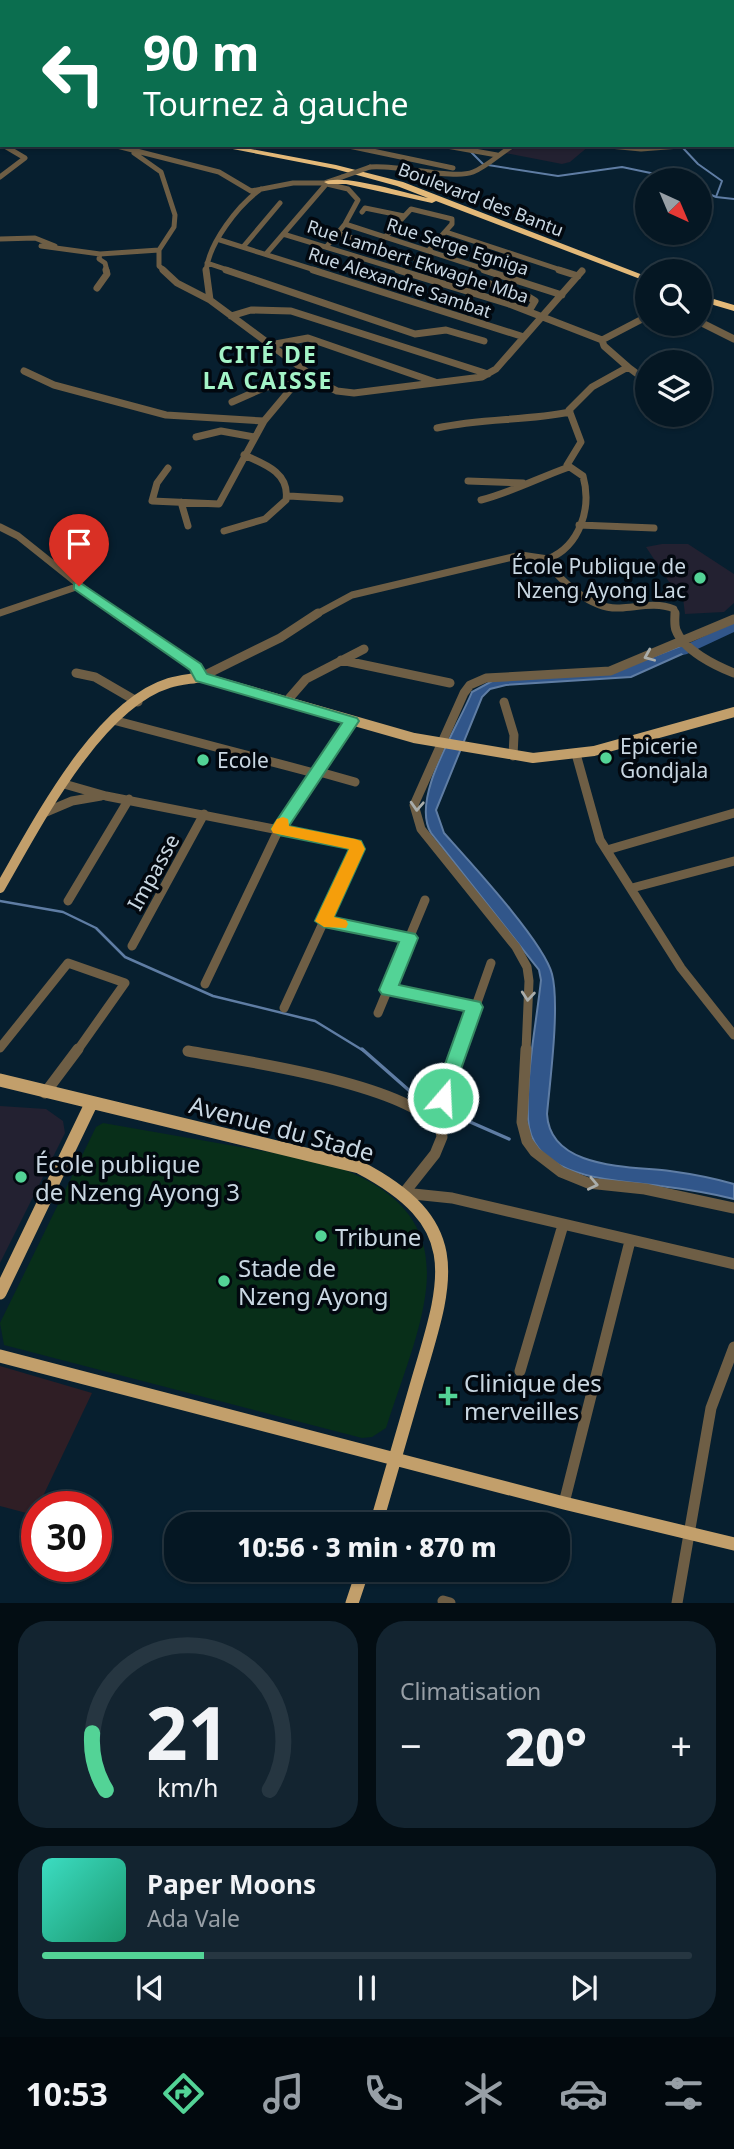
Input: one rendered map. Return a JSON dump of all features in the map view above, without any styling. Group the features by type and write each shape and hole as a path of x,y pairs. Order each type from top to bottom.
{"highway":[{"name":"Boulevard des Bantu","path":"226,147 366,174 429,193 557,245"},
{"name":"Boulevard des Bantu","path":"253,147 363,168 422,185 635,268"},
{"path":"325,183 345,180 451,205 493,219"},
{"path":"557,245 565,252 635,278"},
{"path":"712,297 732,305"},
{"path":"712,302 732,305"}],"main road":[{"path":"0,888 88,745 113,720 138,702 171,684 201,677 352,721 444,744 513,756 576,754 734,712"},
{"name":"Avenue du Stade","path":"2,1082 359,1167 404,1193 426,1217 437,1236 443,1282 431,1343 379,1512"},
{"path":"0,1293 92,1104"},
{"path":"0,1356 564,1503 734,1544"},
{"path":"352,1603 359,1582"}],"street":[{"path":"0,177 25,158 7,147"},
{"path":"120,147 214,171 251,191 289,183 325,183 348,189 357,196 357,203 345,224 327,246"},
{"path":"353,147 453,168"},
{"path":"452,147 497,155"},
{"path":"474,151 478,147"},
{"path":"345,180 370,167 386,164 467,174 479,170 511,147"},
{"path":"619,147 678,147"},
{"path":"128,149 159,169 168,191 175,223 159,250 157,262 165,273 210,300 305,372 329,388 345,393 440,383 488,374 544,316 580,273 446,232"},
{"path":"220,240 266,254 325,183"},
{"path":"244,188 247,198"},
{"path":"210,300 207,263 247,198 261,189"},
{"path":"243,247 280,203"},
{"path":"362,212 365,208 404,216"},
{"path":"386,236 415,208 452,219 446,232 428,251"},
{"name":"Rue Serge Egniga","path":"345,224 562,295"},
{"path":"338,233 527,296 534,301 529,311"},
{"name":"Rue Lambert Ekwaghe Mba","path":"283,234 529,311 592,339 603,340"},
{"path":"0,239 43,239 54,248"},
{"path":"41,246 100,254 159,250"},
{"path":"97,288 107,274 105,263 99,259 100,254"},
{"name":"Rue Alexandre Sambat","path":"266,254 524,337"},
{"path":"207,263 415,334 446,330 484,341"},
{"path":"231,316 261,310 301,314 401,349 488,374"},
{"path":"635,323 603,340 604,346 635,372"},
{"path":"712,328 734,339"},
{"path":"270,345 308,338 440,383"},
{"path":"437,428 467,421 529,420 570,412 592,387 628,367"},
{"path":"24,371 54,385 166,415 227,416 264,421"},
{"path":"168,468 151,499 162,503 219,504 264,421 305,372"},
{"path":"232,402 266,387 293,384"},
{"path":"468,481 523,482 569,467 580,442 576,422 570,412"},
{"path":"196,436 221,431 254,437"},
{"path":"224,531 274,516 282,511 289,496 286,485 270,467 244,455"},
{"path":"0,527 18,536 79,586 196,667 201,677 281,638 322,610 357,593 521,555 544,560 568,549 579,524 587,487 581,474 569,467"},
{"path":"481,500 515,491 523,482"},
{"path":"289,496 340,499"},
{"path":"180,502 188,526"},
{"path":"579,524 654,528"},
{"path":"544,560 554,572 604,607 664,605 675,610 675,622 689,645 734,673"},
{"path":"0,613 79,586"},
{"path":"734,619 689,645 610,671 480,680 467,688 414,809 421,829 516,947 527,967 529,981 522,1110 527,1141 552,1166 588,1183 654,1191 734,1208"},
{"path":"286,702 306,679 364,649"},
{"path":"341,660 450,682"},
{"path":"76,673 95,677 138,702"},
{"path":"504,702 514,736 513,756"},
{"path":"113,720 355,782"},
{"path":"205,984 279,829 352,721"},
{"path":"576,754 590,813 607,850 681,968 734,1035"},
{"path":"64,784 106,796 355,845 357,849 284,1008"},
{"path":"46,812 72,802 106,796"},
{"path":"68,901 129,799"},
{"path":"607,850 734,813"},
{"name":"Impasse","path":"132,946 204,814"},
{"path":"632,888 734,861"},
{"path":"378,1013 425,900"},
{"path":"324,921 409,938"},
{"path":"0,1048 68,963 123,980 124,988 45,1093"},
{"path":"443,1098 491,963"},
{"path":"388,990 474,1007"},
{"path":"188,1051 367,1088 410,1107 442,1130 442,1139 427,1166 404,1193"},
{"path":"404,1193 452,1198 734,1264"},
{"path":"520,1371 563,1225"},
{"path":"564,1503 630,1241"},
{"path":"677,1603 710,1408 734,1347"}],"shaded area":[{"path":"518,147 588,147 570,162 562,164 505,153"},
{"name":"École Publique de Nzeng Ayong Lac","path":"688,544 734,574 734,603 724,612 685,614 682,590 669,582 646,547"},
{"name":"École publique de Nzeng Ayong 3","path":"0,1106 46,1109 63,1121 65,1133 0,1263"},
{"path":"0,1366 92,1393 45,1491 21,1491 21,1512 0,1506"}],"green space":[{"name":"Stade de Nzeng Ayong","path":"103,1123 320,1161 370,1182 403,1207 421,1236 427,1269 424,1305 414,1344 386,1428 372,1437 362,1438 4,1345 0,1323 96,1127"}],"water":[{"path":"683,645 691,650 631,677 506,685 490,689 482,697 436,810 444,833 521,923 546,960 552,974 555,1023 547,1114 552,1132 562,1146 595,1162 686,1173 734,1184 734,1199 579,1173 544,1154 533,1139 528,1119 530,1067 541,980 539,970 431,833 426,818 431,782 438,762 472,692 494,680 610,673"}],"waterway":[{"path":"683,148 698,164 722,181 716,197"},
{"path":"471,152 483,164"},
{"path":"488,165 558,176 622,167 635,170"},
{"path":"712,195 716,197"},
{"path":"716,197 734,199"},
{"path":"685,650 734,627"},
{"path":"0,901 63,912 96,928 125,957 213,996 315,1021 364,1051"},
{"path":"362,1049 420,1100 509,1139"}],"slow traffic":[{"path":"283,823 279,829 355,845 357,849 324,921 340,924"}],"place":[{"name":"École Publique de Nzeng Ayong Lac","path":"700,578"},
{"name":"Epicerie Gondjala","path":"606,758"},
{"name":"Ecole","path":"203,760"},
{"name":"École publique de Nzeng Ayong 3","path":"21,1177"},
{"name":"Tribune","path":"321,1236"},
{"name":"Stade de Nzeng Ayong","path":"224,1281"},
{"name":"Clinique des merveilles","path":"448,1396"}],"district":[{"name":"CITÉ DE LA CAISSE","path":"268,367"}],"route":[{"path":"79,586 124,620 196,667 201,677 352,721 279,829 355,845 357,849 324,921 409,938 388,990 474,1007 443,1098"}]}
